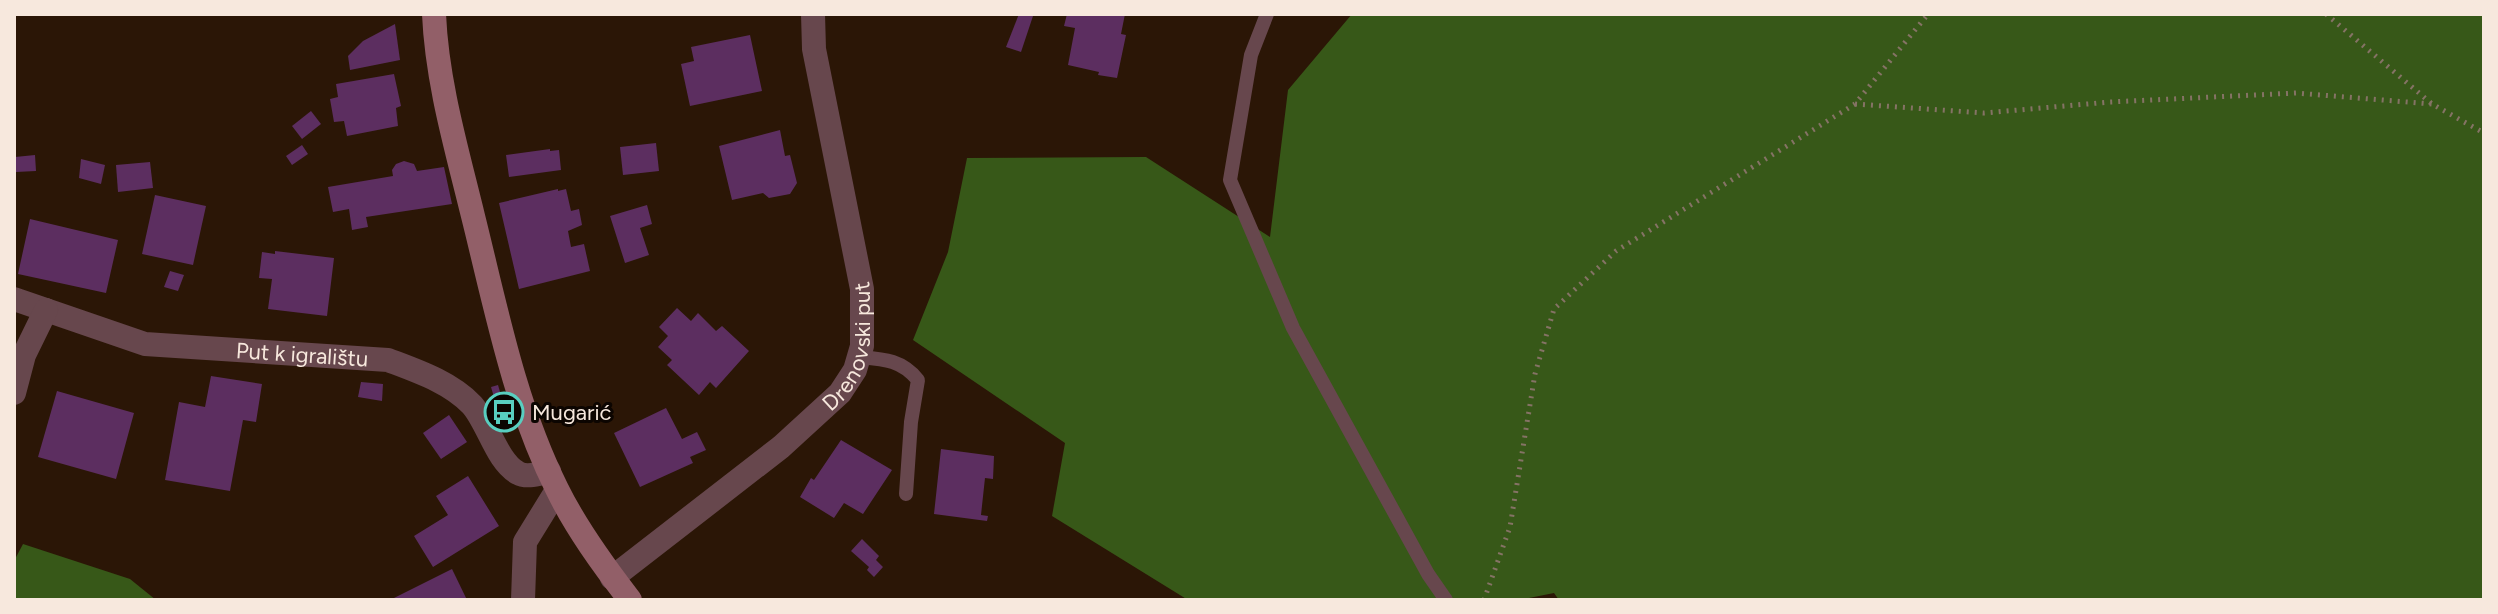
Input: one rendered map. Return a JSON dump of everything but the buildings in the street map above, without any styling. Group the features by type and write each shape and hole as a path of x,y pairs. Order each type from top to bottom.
{"main road":[{"path":"434,14 436,52 455,143 519,395 553,481 580,530 630,600"}],"street":[{"name":"Drenovski put","path":"612,578 812,421 840,393 860,357 862,289 814,49 813,14"},
{"name":"Put k igralištu","path":"14,299 145,344 388,360 450,388 472,405 506,461 518,474 553,481"},
{"path":"14,393 24,355 46,310"},
{"path":"523,600 525,542 553,481"}],"lane":[{"path":"1267,14 1251,55 1230,180 1293,328 1428,574 1446,600"},
{"path":"860,357 891,360 911,371 918,380 911,422 906,494"}],"path":[{"path":"1484,600 1510,527 1535,374 1554,309 1616,251 1855,104 1928,14"},
{"path":"2326,14 2432,104 2484,133"},
{"path":"1855,104 1984,113 2110,102 2296,93 2432,104"}],"green space":[{"path":"1352,14 2484,14 2484,600 1559,600 1554,593 1519,600 1188,600 1052,516 1065,443 913,340 948,252 967,158 1146,157 1270,237 1288,90"},
{"path":"23,544 130,579 156,600 14,600 14,561"}],"place":[{"name":"Mugarić","path":"504,412"}]}
